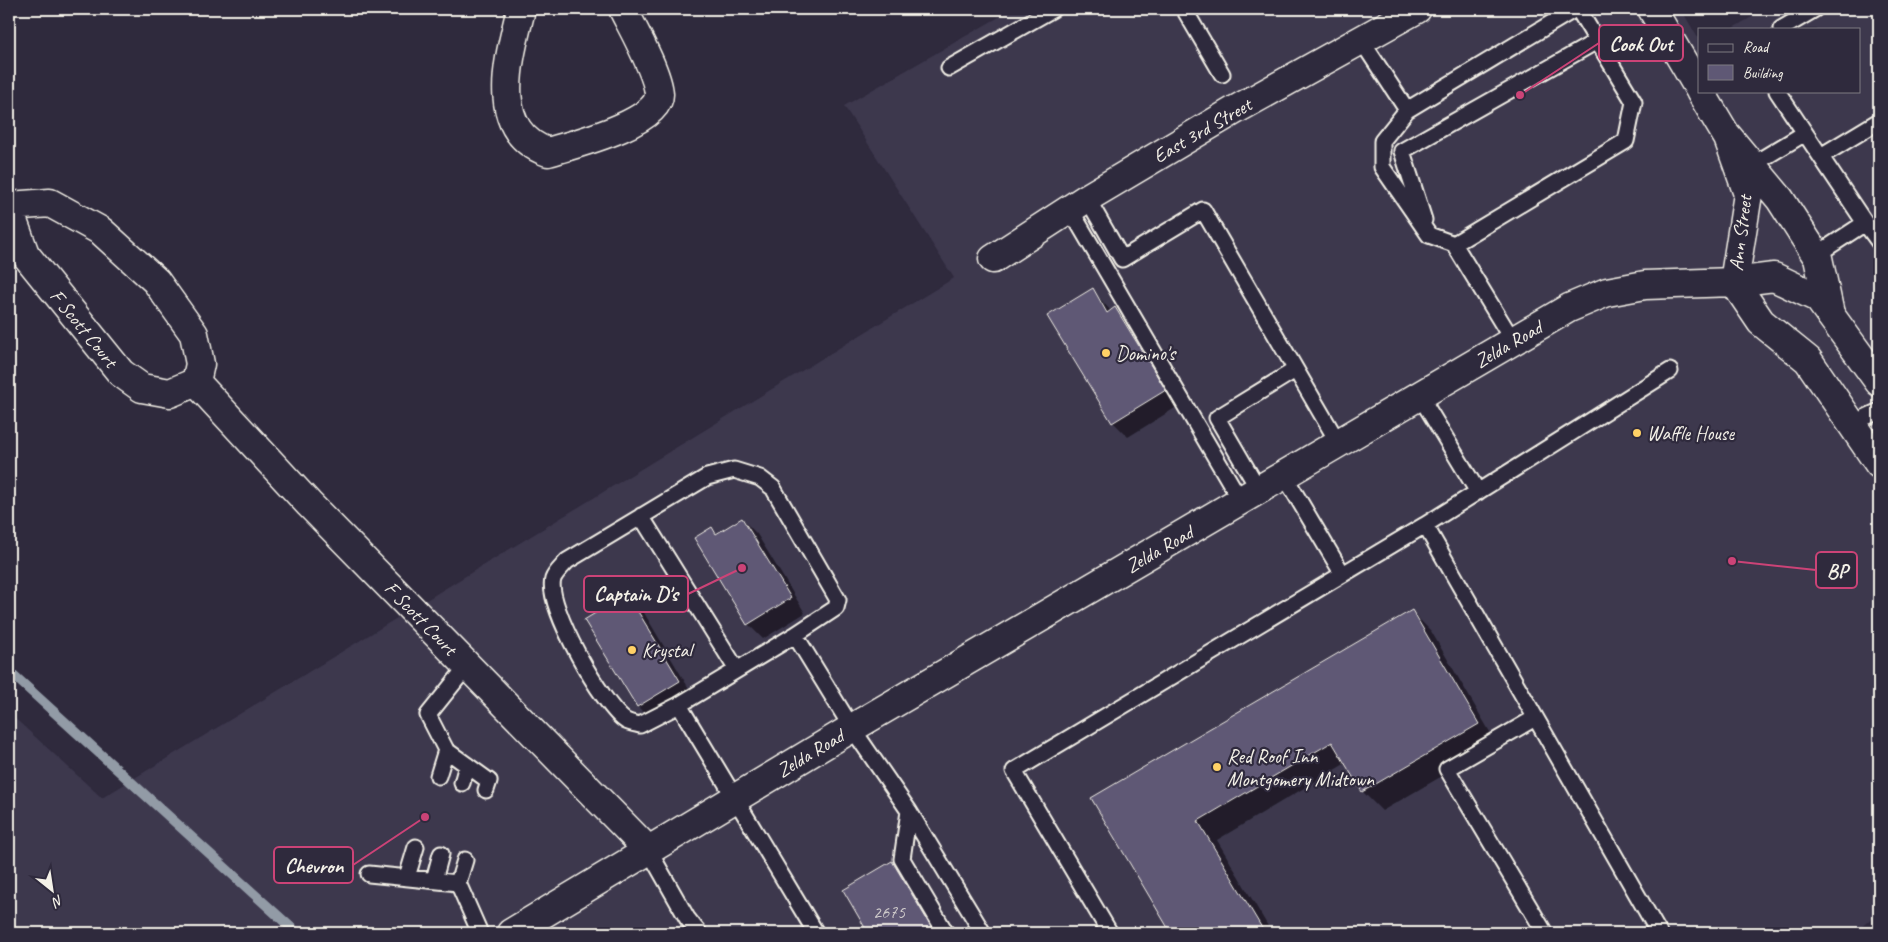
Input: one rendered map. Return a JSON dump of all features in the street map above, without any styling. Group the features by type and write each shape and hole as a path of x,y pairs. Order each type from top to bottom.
{"street":[{"path":"521,9 507,68 507,95 515,126 527,142 548,152 643,118 658,104 659,94 656,80 623,9"},
{"name":"East 3rd Street","path":"993,259 1078,204 1235,110 1415,9"},
{"name":"Ann Street","path":"1652,9 1698,86"},
{"name":"Ann Street","path":"1701,92 1725,133 1748,194 1734,282 1761,322 1808,360 1879,464"},
{"name":"Ann Street","path":"1725,133 1780,199 1816,256 1830,314 1876,370"},
{"path":"9,206 50,203 101,231 156,282 194,334 200,364 196,382"},
{"name":"F Scott Court","path":"9,210 25,254 121,373 142,388 170,393 196,382 310,504 649,851"},
{"name":"Zelda Road","path":"527,929 736,797 1570,308 1607,292 1644,285 1734,282 1774,277 1818,298 1830,314"}],"lane":[{"path":"949,68 1053,9"},
{"path":"1184,9 1222,74"},
{"path":"1454,244 1626,141 1634,102 1577,9 1407,110 1382,141 1382,167 1429,234 1454,244 1513,341"},
{"path":"1783,28 1815,9"},
{"path":"1361,40 1407,110"},
{"path":"1429,234 1402,151 1597,41"},
{"path":"1779,92 1879,242"},
{"path":"1821,156 1879,121"},
{"path":"1752,165 1805,133"},
{"path":"1078,204 1122,259 1203,210 1339,444"},
{"path":"1078,204 1250,496"},
{"path":"1816,256 1865,223"},
{"path":"1250,496 1217,418 1295,370"},
{"path":"1110,933 1014,771 1425,525 1670,371"},
{"path":"1420,396 1478,492"},
{"path":"1851,424 1879,411"},
{"path":"734,470 760,478 773,488 838,600 836,608 795,635 678,705 640,725 626,721 614,710 592,678 566,632 554,603 553,579 567,560 707,477 734,470"},
{"path":"1284,475 1342,573"},
{"path":"642,516 737,670"},
{"path":"1425,525 1659,933"},
{"path":"795,635 852,728 909,811 983,933"},
{"path":"468,665 428,715 446,750 489,781 486,790"},
{"path":"678,705 736,797 816,933"},
{"path":"1535,718 1447,769 1546,933"},
{"path":"438,776 446,750"},
{"path":"462,782 467,764"},
{"path":"909,811 902,859 946,933"},
{"path":"407,877 416,847"},
{"path":"649,851 687,918 699,933"},
{"path":"434,880 441,854"},
{"path":"465,860 458,883 480,933"},
{"path":"369,874 458,883"}],"shaded area":[{"path":"1013,9 1681,9 1698,38 1698,92 1860,92 1860,28 1733,28 1766,9 1879,9 1879,912 1854,933 9,933 9,713 102,798 954,278 844,106"}],"building":[{"name":"Domino's","path":"1093,288 1107,313 1115,307 1166,390 1112,423 1047,316"},
{"path":"742,518 791,598 747,625 694,538 712,527 716,534"},
{"name":"Krystal","path":"625,590 680,681 637,707 584,620 607,606 605,602"},
{"name":"Red Roof Inn Montgomery Midtown","path":"1412,610 1479,724 1362,792 1332,742 1198,821 1265,933 1171,933 1091,798"},
{"path":"892,861 935,933 868,933 843,890"}],"waterway":[{"path":"9,671 297,933"}],"place":[{"name":"Cook Out","path":"1520,95"},
{"name":"Domino's","path":"1106,353"},
{"name":"Waffle House","path":"1637,433"},
{"name":"BP","path":"1732,561"},
{"name":"Captain D's","path":"742,568"},
{"name":"Krystal","path":"632,650"},
{"name":"Red Roof Inn Montgomery Midtown","path":"1217,767"},
{"name":"Chevron","path":"425,817"}]}
